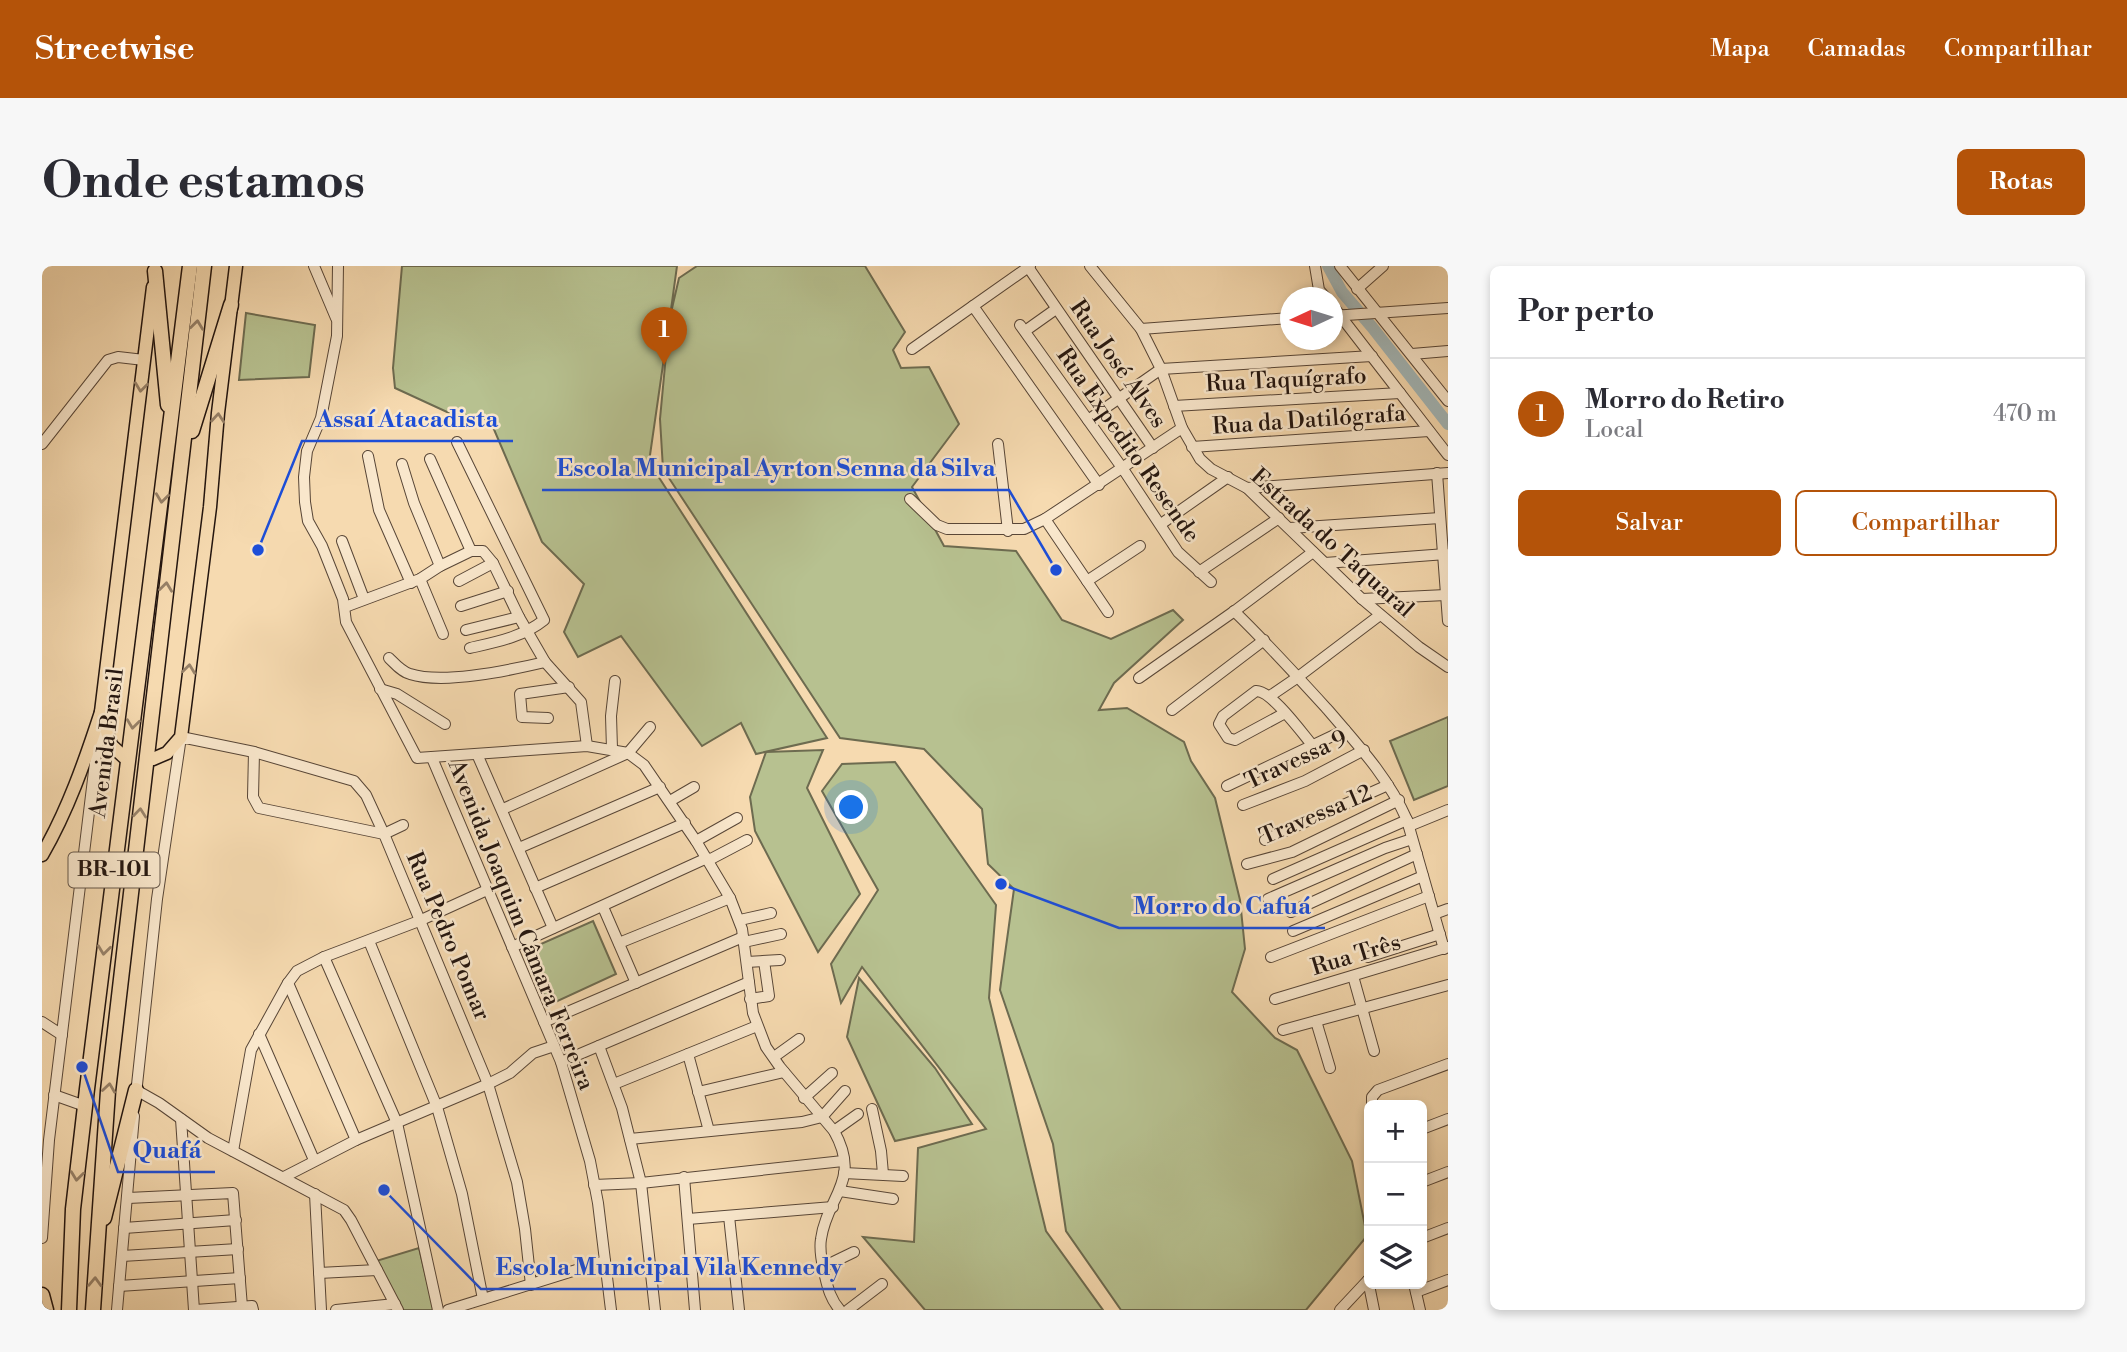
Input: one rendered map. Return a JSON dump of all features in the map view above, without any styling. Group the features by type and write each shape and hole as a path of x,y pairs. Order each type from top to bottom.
{"highway":[{"name":"Avenida Brasil","path":"69,1310 73,1209 190,266"},
{"name":"Avenida Brasil","path":"93,1310 108,1091 204,266"},
{"path":"155,268 170,431"},
{"path":"181,466 231,304"},
{"path":"96,1254 136,1090"},
{"path":"42,1295 46,1310"}],"main road":[{"path":"153,759 167,752 181,737 210,507 218,413 236,266"},
{"name":"Avenida Brasil","path":"101,712 155,268"},
{"path":"84,764 97,752 122,756 111,745 101,712"},
{"path":"42,855 55,832 84,764 101,712"}],"street":[{"name":"Avenida Joaquim Câmara Ferreira","path":"314,266 336,319 337,336 321,418 307,452 304,477 309,521 322,546 345,607 346,622 414,756 420,759 432,758 561,1062 587,1149 611,1310"},
{"path":"336,319 338,266"},
{"path":"1090,267 1103,266"},
{"path":"1315,266 1319,287"},
{"path":"1340,266 1373,313 1412,354 1444,392 1448,401"},
{"path":"912,349 1029,267"},
{"name":"Rua José Alves","path":"1029,267 1153,448"},
{"name":"Estrada do Taquaral","path":"1090,267 1141,329 1161,369 1182,428 1200,459 1211,469 1247,488 1362,599 1448,667"},
{"path":"1357,289 1381,267"},
{"path":"973,306 1098,485"},
{"path":"1343,316 1448,308"},
{"name":"Rua Expedito Resende","path":"1056,309 1022,328 1123,469 1178,552 1210,582"},
{"path":"1141,329 1280,319"},
{"path":"1343,319 1448,455"},
{"path":"1412,354 1448,351"},
{"path":"1088,419 1161,369 1371,356"},
{"path":"42,444 108,360 118,357 144,360"},
{"name":"Rua Taquígrafo","path":"1174,406 1400,393"},
{"path":"910,499 937,524 947,529 1024,529 1045,519 1182,428"},
{"name":"Rua da Datilógrafa","path":"1192,447 1429,431"},
{"path":"457,442 544,618 543,622 526,632 470,648"},
{"path":"998,444 1008,531"},
{"path":"368,456 379,510 443,634"},
{"path":"430,459 471,551"},
{"path":"402,464 414,503 440,566"},
{"path":"1247,488 1443,473 1440,518 1445,554 1448,621"},
{"path":"1161,524 1228,477"},
{"path":"1199,572 1279,518"},
{"path":"1290,528 1440,518"},
{"path":"1045,519 1108,612"},
{"path":"342,541 363,599"},
{"path":"1087,581 1140,547"},
{"path":"345,607 416,581 471,551 483,551 493,563 526,632 545,662 569,687 583,707 587,747"},
{"path":"1139,678 1313,552"},
{"path":"1325,563 1445,554"},
{"path":"459,581 493,563"},
{"path":"461,606 508,591"},
{"path":"1362,599 1446,595"},
{"path":"1234,611 1264,640 1364,750 1399,800 1446,948"},
{"path":"1270,696 1380,615"},
{"path":"466,630 519,617"},
{"path":"1172,710 1264,640"},
{"path":"389,658 403,672 422,677 500,671 545,662"},
{"path":"612,749 611,716 615,681"},
{"path":"548,718 522,717 520,694 569,687"},
{"path":"380,689 397,695 445,724"},
{"path":"1284,713 1240,739 1227,738 1219,721 1260,690 1270,696 1313,746"},
{"name":"Avenida Brasil","path":"42,1238 54,1095 101,712"},
{"path":"503,809 628,753 650,727"},
{"path":"1227,786 1345,730"},
{"path":"117,1310 136,1090 158,899 181,737"},
{"name":"Rua Pedro Pomar","path":"181,737 254,752 354,781 366,795 488,1084 517,1182 531,1285"},
{"path":"432,758 587,747 628,753 644,765 708,859 740,920 750,999 757,1026 784,1072 834,1131 839,1143 844,1173 840,1191 821,1239 823,1267 831,1297 840,1310"},
{"name":"Travessa 9","path":"1243,805 1305,781 1364,750"},
{"path":"254,752 253,797 259,807 384,834 403,825"},
{"path":"477,754 553,928"},
{"path":"1265,840 1388,785"},
{"path":"519,848 660,787"},
{"path":"670,801 694,787"},
{"name":"Travessa 12","path":"1247,864 1300,848 1399,800"},
{"path":"1273,879 1408,823 1448,810"},
{"path":"696,841 737,818"},
{"path":"535,888 684,823"},
{"path":"1268,899 1412,839"},
{"path":"512,947 747,840"},
{"path":"1291,912 1417,854"},
{"path":"1293,930 1423,876"},
{"path":"233,1151 248,1060 259,1034 288,983 302,966 419,921 487,890"},
{"path":"1270,957 1429,896"},
{"path":"619,943 730,898"},
{"path":"603,907 636,983"},
{"path":"1434,914 1448,909"},
{"path":"740,920 771,913"},
{"path":"544,1022 743,940 781,934"},
{"path":"1368,957 1440,934"},
{"path":"369,941 437,1107 462,1194 483,1299"},
{"name":"Rua Três","path":"1275,999 1446,948"},
{"path":"324,957 397,1123 438,1310"},
{"path":"747,962 779,960"},
{"path":"750,999 769,996 764,961"},
{"path":"1353,976 1374,1051"},
{"path":"561,1062 748,982"},
{"path":"288,983 356,1140"},
{"path":"1283,1030 1448,985"},
{"path":"1316,1021 1330,1068"},
{"path":"42,1022 62,1035"},
{"path":"614,1084 757,1026"},
{"path":"259,1034 314,1160"},
{"path":"774,1057 799,1039"},
{"path":"284,1177 356,1140 488,1084 510,1073 533,1054 554,1046"},
{"path":"598,1046 614,1084 641,1183 655,1310"},
{"path":"688,1054 709,1131"},
{"path":"1372,1100 1378,1090 1448,1064"},
{"path":"698,1092 784,1072"},
{"path":"804,1098 832,1073"},
{"path":"136,1090 208,1138 344,1210 397,1307 335,1310"},
{"path":"630,1139 781,1125 822,1117 845,1091"},
{"path":"54,1095 85,1106"},
{"path":"872,1109 883,1174"},
{"path":"834,1131 858,1114"},
{"path":"128,1198 186,1195 233,1193 242,1308 195,1310 191,1281 190,1252 186,1195 181,1119"},
{"path":"1427,1127 1448,1119"},
{"path":"594,1185 641,1183 844,1161"},
{"path":"1427,1180 1448,1172"},
{"path":"844,1173 903,1176"},
{"path":"684,1177 695,1310"},
{"path":"840,1191 893,1199"},
{"path":"315,1194 321,1310"},
{"path":"688,1219 832,1207"},
{"path":"729,1216 739,1310"},
{"path":"124,1228 236,1220"},
{"path":"1427,1236 1448,1228"},
{"path":"122,1256 237,1249"},
{"path":"823,1267 854,1252"},
{"path":"448,1310 605,1261"},
{"path":"319,1273 377,1270"},
{"path":"119,1286 240,1278"},
{"path":"1427,1285 1448,1280"},
{"path":"848,1310 881,1284"},
{"path":"1340,1310 1364,1284"},
{"path":"1370,1289 1374,1310"},
{"path":"1415,1289 1420,1310"}],"green space":[{"path":"402,266 677,266 670,317 679,278 697,266 865,266 905,332 893,350 901,368 929,367 959,424 912,487 944,546 1016,551 1062,620 1111,639 1173,610 1183,620 1114,683 1099,710 1127,708 1184,742 1191,761 1215,798 1240,900 1245,949 1232,992 1275,1038 1297,1050 1352,1161 1364,1221 1364,1240 1306,1310 1121,1310 1066,1231 1053,1144 1000,990 1014,889 988,864 982,809 924,749 840,738 663,469 660,419 669,323 649,462 827,738 756,754 741,723 702,746 621,636 578,657 564,632 584,584 542,542 490,420 447,412 395,388 393,368"},
{"path":"246,313 315,325 309,377 239,380"},
{"path":"1448,717 1448,786 1414,800 1390,741"},
{"path":"823,750 807,788 860,894 818,952 755,831 750,797 766,752"},
{"path":"895,762 996,905 989,998 1046,1231 1103,1310 925,1310 863,1237 914,1242 918,1148 986,1129 862,967 841,1003 831,964 878,890 822,791 842,764"},
{"path":"593,921 616,974 549,1005 525,951"},
{"path":"859,978 935,1068 972,1124 895,1141 847,1037"},
{"path":"419,1248 434,1310 401,1310 376,1261"}],"waterway":[{"path":"1328,266 1342,292 1448,424"}],"place":[{"name":"Morro do Retiro","path":"664,365"},
{"name":"Assaí Atacadista","path":"258,550"},
{"name":"Escola Municipal Ayrton Senna da Silva","path":"1056,570"},
{"name":"Morro do Cafuá","path":"1001,884"},
{"name":"Quafá","path":"82,1067"},
{"name":"Escola Municipal Vila Kennedy","path":"384,1190"}]}
